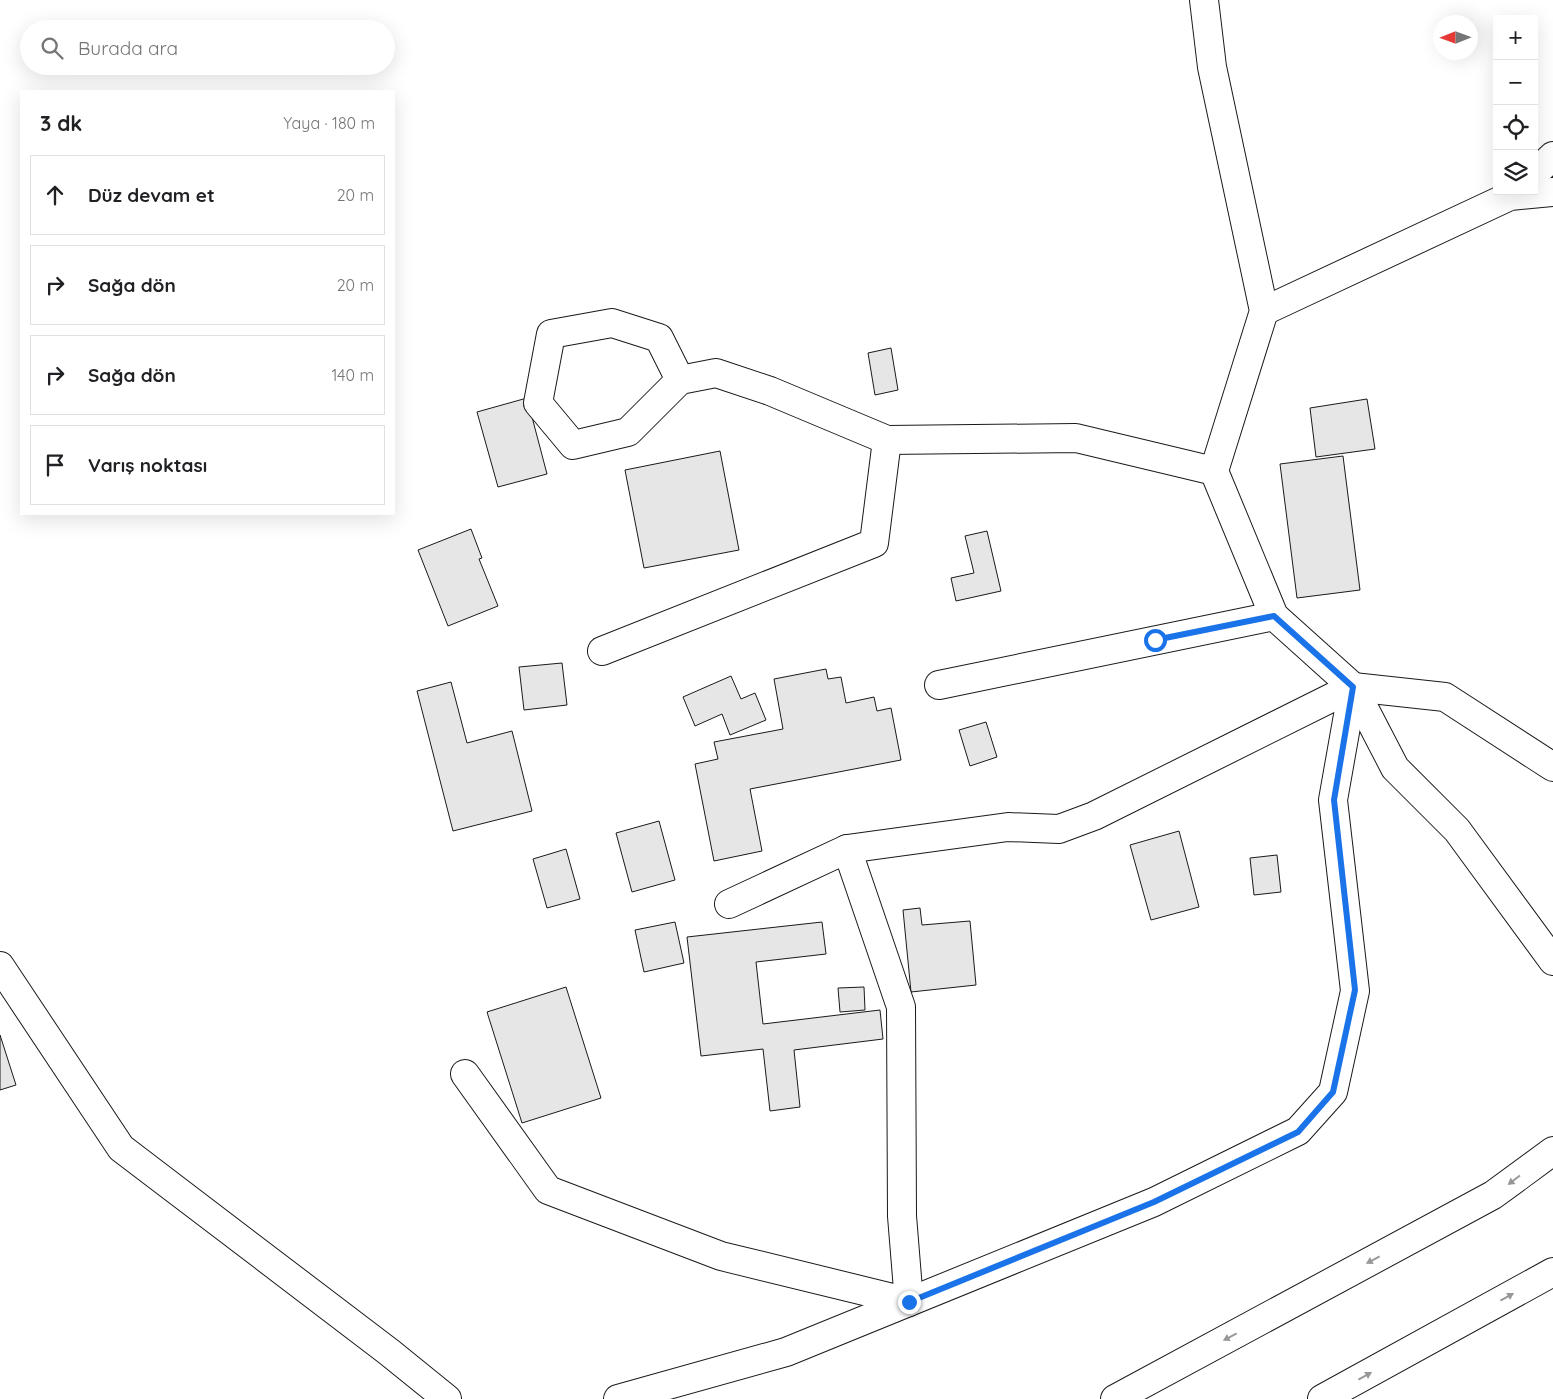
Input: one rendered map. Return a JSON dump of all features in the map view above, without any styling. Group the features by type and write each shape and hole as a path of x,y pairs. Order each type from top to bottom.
{"main road":[{"path":"1204,0 1212,67 1264,311 1214,472 1274,616 1353,687 1395,768 1457,830 1553,961"},
{"path":"1538,170 1553,156"},
{"path":"1538,193 1553,192"},
{"path":"1264,311 1511,195"},
{"path":"680,380 659,338 612,322 551,334 538,403 573,445 628,432 680,380 716,374 770,391 887,440 1076,438 1214,472"},
{"path":"602,651 874,543 887,440"},
{"path":"940,685 1274,616"},
{"path":"618,1399 786,1352 1154,1202 1298,1132 1333,1092 1355,990 1334,800 1353,687"},
{"path":"729,904 847,849 1008,827 1058,829 1094,816 1353,687 1445,697 1553,767"},
{"path":"847,849 901,1007 902,1216 909,1302"},
{"path":"0,966 121,1148 381,1346 446,1399"},
{"path":"465,1074 548,1190 720,1256 909,1302"},
{"path":"1116,1399 1493,1195 1553,1151"},
{"path":"1322,1399 1553,1272"}],"building":[{"path":"891,348 898,390 875,395 868,353"},
{"path":"527,398 547,474 498,487 477,412"},
{"path":"1367,399 1375,449 1316,457 1310,408"},
{"path":"720,451 739,550 644,568 625,470"},
{"path":"1343,456 1360,590 1297,598 1280,464"},
{"path":"471,529 482,558 479,559 498,606 448,626 418,550"},
{"path":"987,531 1001,591 956,601 951,578 974,573 965,536"},
{"path":"562,663 567,705 524,710 519,667"},
{"path":"826,669 828,679 841,677 846,703 874,697 877,711 891,708 901,760 750,789 762,851 714,861 695,764 718,759 714,742 783,729 774,679"},
{"path":"731,676 741,699 755,693 766,720 730,735 722,714 695,726 683,697"},
{"path":"451,682 467,743 512,731 532,811 453,831 417,691"},
{"path":"986,722 997,757 970,766 959,730"},
{"path":"659,821 675,880 632,892 616,833"},
{"path":"1179,831 1199,907 1151,920 1130,845"},
{"path":"566,849 580,899 547,908 533,859"},
{"path":"1277,855 1281,892 1254,895 1250,858"},
{"path":"920,908 922,925 970,921 976,985 911,992 903,910"},
{"path":"675,922 684,963 644,972 635,930"},
{"path":"822,922 826,954 756,962 763,1024 880,1010 883,1039 794,1050 800,1107 770,1111 763,1049 701,1056 687,937"},
{"path":"566,987 601,1098 522,1123 487,1012"},
{"path":"864,987 865,1010 840,1012 838,988"},
{"path":"0,1035 16,1085 0,1090"}],"route":[{"path":"909,1302 1154,1202 1298,1132 1333,1092 1355,990 1334,800 1353,687 1274,616 1155,640"}]}
